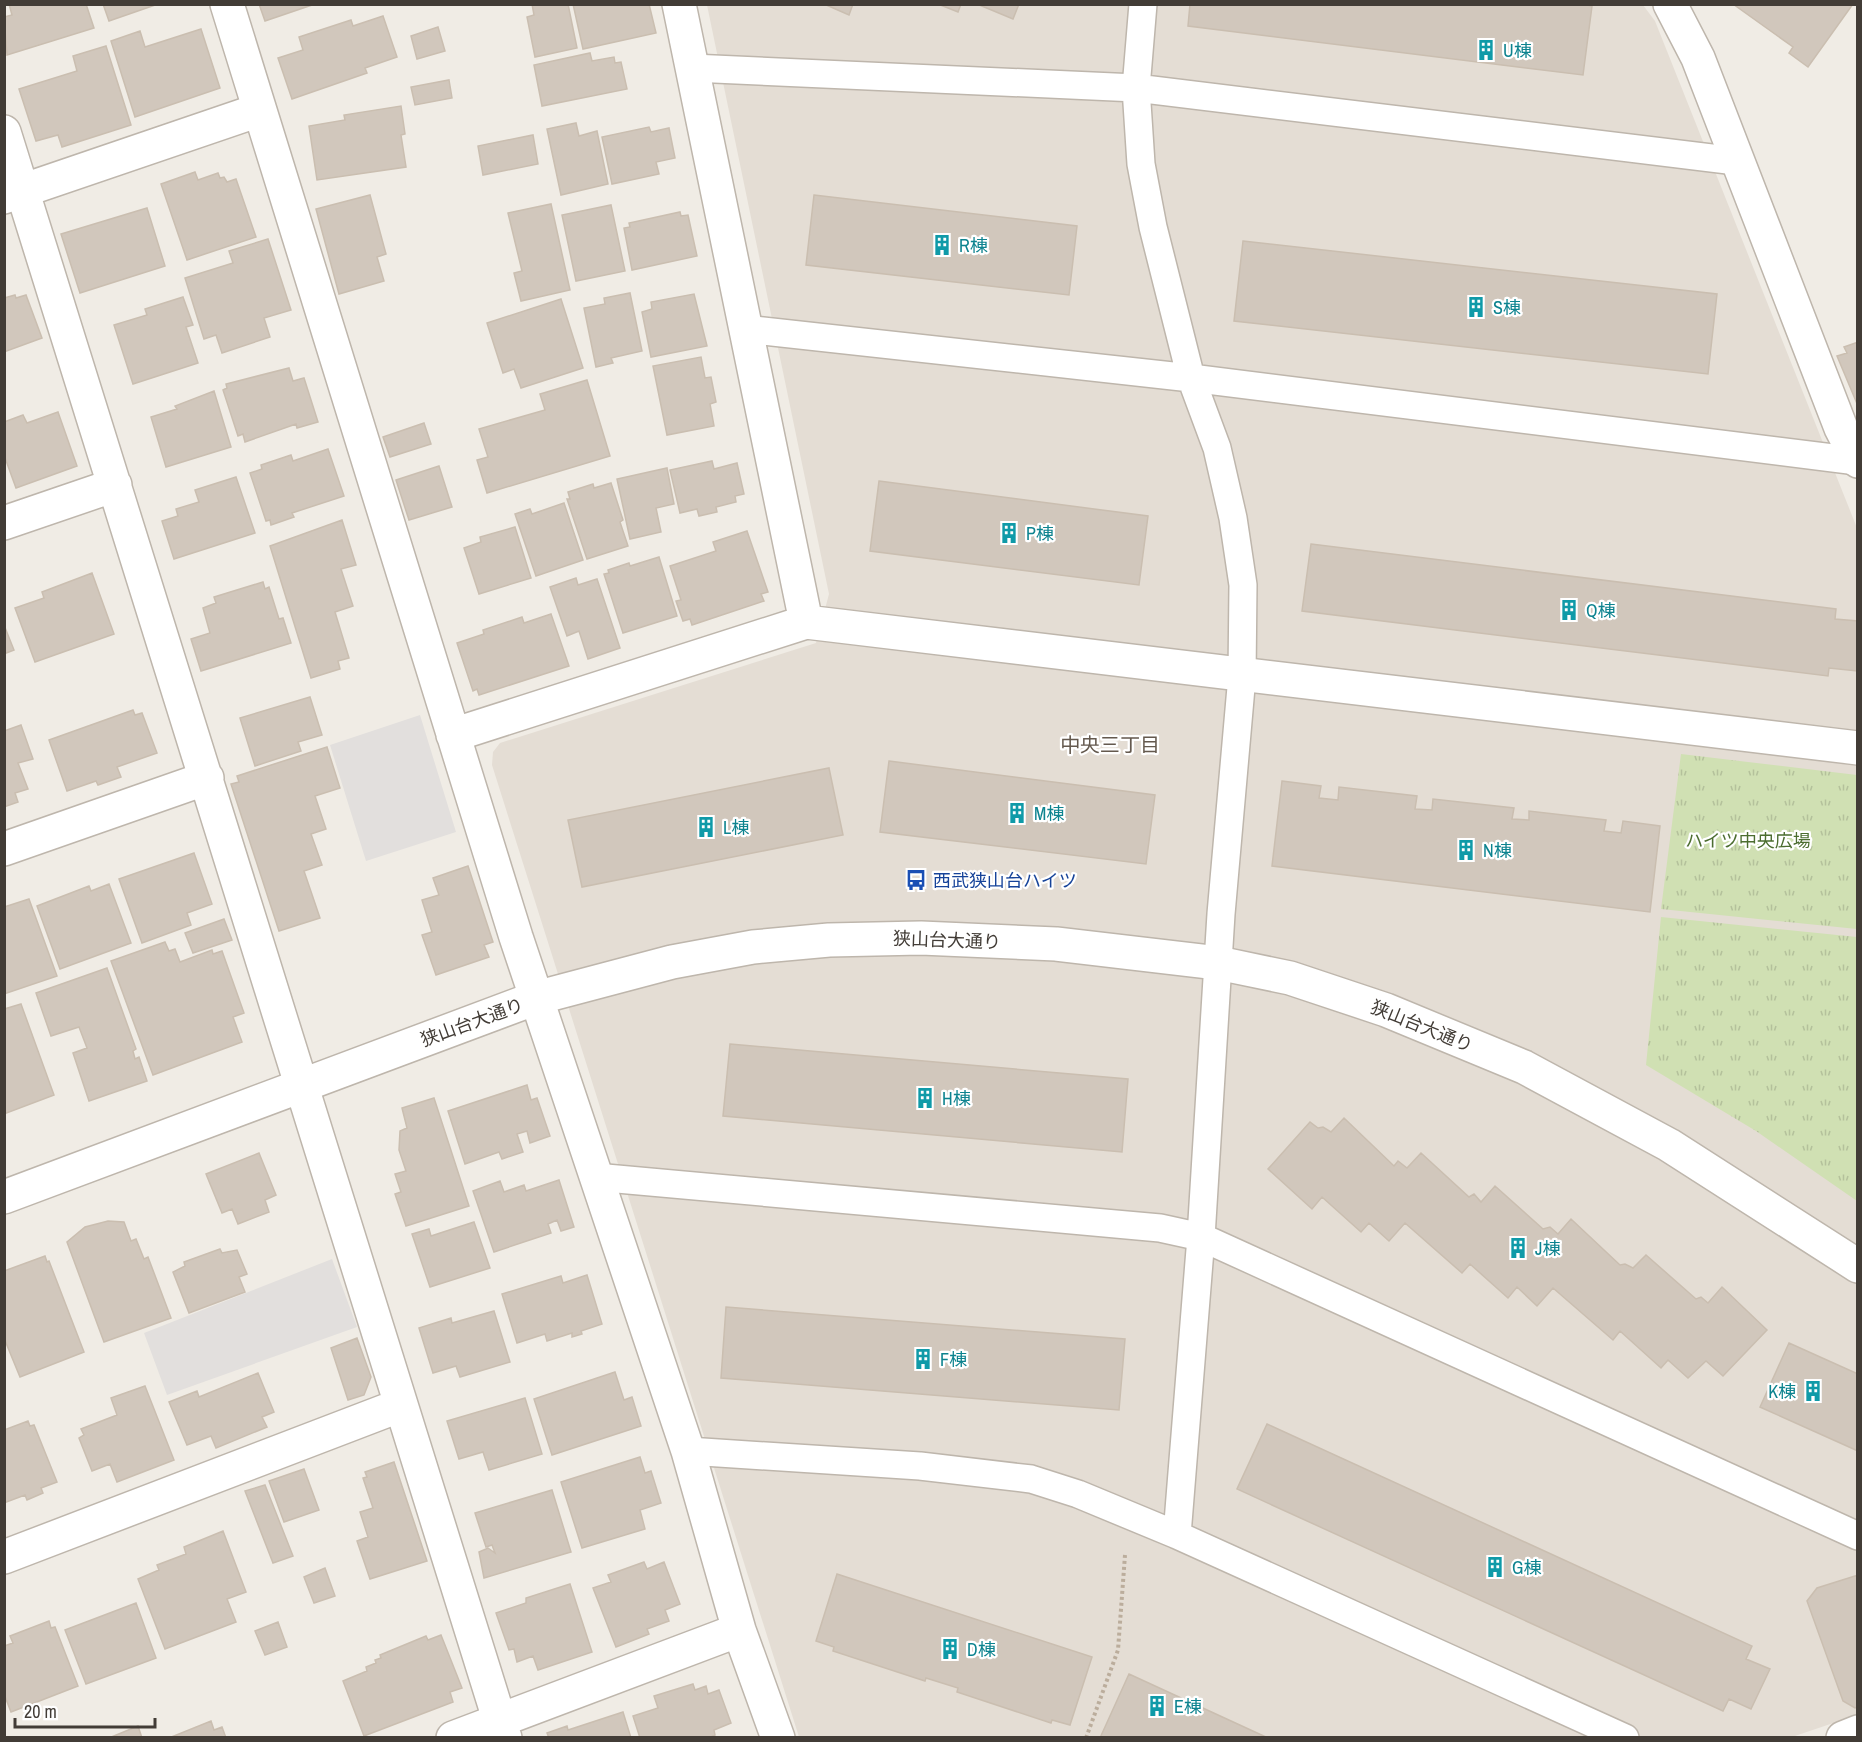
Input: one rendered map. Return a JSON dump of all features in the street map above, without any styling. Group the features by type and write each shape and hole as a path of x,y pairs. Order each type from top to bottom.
{"street":[{"path":"227,4 536,998 688,1451 739,1630 778,1737"},
{"path":"679,4 806,622"},
{"path":"1670,4 1698,58 1841,428 1857,461"},
{"path":"14,194 259,110"},
{"path":"4,132 14,194 115,485 502,1728"},
{"path":"4,523 115,485"},
{"path":"453,735 806,622 1857,748"},
{"path":"4,849 207,778"},
{"name":"狭山台大通り","path":"4,1197 536,998 672,962 753,946 829,940 921,938 1056,944 1218,963 1290,978 1386,1010 1524,1067 1669,1145 1857,1266"},
{"path":"4,1557 402,1405"},
{"path":"453,1737 502,1728 739,1630"},
{"path":"1843,1737 1857,1732"}],"lane":[{"path":"1143,4 1136,88 1141,164 1153,227 1191,378 1217,448 1233,518 1243,585 1242,676 1218,963 1201,1237 1177,1535"},
{"path":"692,68 1136,88 1736,161"},
{"path":"745,329 1191,378 1857,461"},
{"path":"595,1177 1160,1228 1201,1237 1857,1536"},
{"path":"688,1451 987,1472 1041,1482 1078,1494 1177,1535 1625,1737"}],"path":[{"path":"1086,1737 1118,1650 1123,1569 1134,1518"}],"shaded area":[{"name":"西武狭山台ハイツ","path":"707,5 1643,5 1655,21 1857,528 1857,1715 1789,1738 799,1737 492,765 493,752 500,743 816,643 829,594"},
{"path":"420,715 456,832 366,861 330,745"},
{"path":"332,1259 357,1327 167,1395 144,1333"}],"green space":[{"name":"ハイツ中央広場","path":"1681,754 1857,775 1857,929 1661,909"},
{"path":"1661,917 1857,937 1857,1201 1756,1131 1646,1065"}],"building":[{"path":"9,4 86,4 94,28 7,55 4,17 12,15"},
{"path":"103,4 158,4 109,21"},
{"path":"259,4 315,4 265,21"},
{"path":"532,4 568,4 577,48 535,57 527,17 534,15"},
{"path":"573,4 649,4 656,33 583,49"},
{"path":"824,4 853,4 849,15"},
{"path":"938,4 961,4 958,12"},
{"path":"977,4 1019,4 1013,19"},
{"name":"U棟","path":"1190,4 1582,4 1592,6 1583,75 1188,26"},
{"path":"1733,4 1853,4 1808,67 1789,53 1793,47"},
{"path":"383,16 397,57 365,68 367,73 292,99 278,58 303,50 299,37 351,20 353,26"},
{"path":"438,27 445,51 417,59 411,36"},
{"path":"201,29 220,88 135,117 111,41 140,31 145,47"},
{"path":"106,46 131,125 62,147 58,135 36,141 19,89 77,71 73,56"},
{"path":"590,53 592,61 614,57 615,63 621,62 627,89 542,106 534,65"},
{"path":"449,80 452,98 415,105 411,87"},
{"path":"401,106 405,134 401,135 406,167 317,180 309,126 345,120 344,115"},
{"path":"576,123 579,136 597,131 608,184 561,195 547,129"},
{"path":"649,127 651,132 669,128 675,158 656,162 659,174 612,184 602,137"},
{"path":"533,135 538,164 483,175 478,146"},
{"path":"195,172 198,180 218,173 220,178 224,177 227,182 236,179 256,237 187,260 161,184"},
{"path":"370,195 386,254 377,257 384,281 339,294 316,209"},
{"name":"R棟","path":"814,195 1077,226 1069,295 806,265"},
{"path":"551,204 570,290 521,301 514,273 522,271 508,213"},
{"path":"611,205 625,271 576,281 562,215"},
{"path":"147,208 165,266 80,293 61,234"},
{"path":"680,212 681,216 688,215 697,256 632,270 624,228 630,227 629,223"},
{"path":"268,239 291,310 264,318 270,337 222,353 216,335 204,339 185,278 233,263 229,251"},
{"name":"S棟","path":"1243,241 1717,294 1708,374 1234,321"},
{"path":"630,293 642,351 611,358 613,363 596,367 584,308 605,304 604,298"},
{"path":"694,294 707,346 651,357 642,312 652,309 651,302"},
{"path":"15,295 16,298 26,295 42,338 4,352 4,298"},
{"path":"183,297 193,325 186,327 198,363 133,384 114,325 147,315 145,309"},
{"path":"561,299 583,368 521,388 514,369 503,373 487,323"},
{"path":"1858,342 1858,406 1837,356 1847,353 1844,347"},
{"path":"701,357 705,378 711,377 716,402 710,404 714,426 667,435 653,366"},
{"path":"289,368 293,381 304,378 318,422 297,428 296,424 245,442 243,434 238,436 223,390 227,388 226,384"},
{"path":"587,380 610,456 487,493 477,460 488,457 479,429 545,410 540,394"},
{"path":"214,391 231,447 166,467 151,417 177,409 175,406"},
{"path":"58,412 77,466 16,488 4,455 4,422 23,415 27,423"},
{"path":"424,423 431,444 390,457 383,437"},
{"path":"328,449 344,496 292,513 294,517 271,525 270,520 266,521 250,473 262,469 261,465 291,455 293,461"},
{"path":"712,461 714,469 737,463 744,494 735,496 736,502 716,507 717,512 699,516 697,509 680,513 670,470"},
{"path":"439,466 452,507 409,520 396,480"},
{"path":"667,468 674,504 656,508 661,532 630,539 617,479"},
{"path":"236,477 255,533 174,559 162,521 178,516 176,509 199,502 195,490"},
{"name":"P棟","path":"879,481 1148,516 1139,585 870,551"},
{"path":"611,483 623,520 620,522 628,546 587,559 567,499 570,499 568,492 593,484 594,488"},
{"path":"564,503 583,560 536,576 515,514 530,509 532,514"},
{"path":"342,520 356,565 341,569 353,606 335,612 349,658 338,661 340,669 311,678 270,546"},
{"path":"515,527 531,578 479,594 464,548 481,542 480,537"},
{"path":"747,531 768,592 761,594 764,601 692,625 690,619 683,621 676,601 681,600 670,566 716,551 713,542"},
{"name":"Q棟","path":"1311,544 1836,609 1835,619 1858,621 1857,671 1829,668 1828,676 1302,611"},
{"path":"659,557 677,616 623,633 604,574 609,573 608,570 629,563 630,566"},
{"path":"92,573 114,634 35,662 15,608 44,598 42,592"},
{"path":"576,578 578,585 597,579 620,648 588,659 579,631 567,636 550,587"},
{"path":"263,582 265,589 269,587 279,619 283,618 291,643 201,671 191,639 210,633 203,608 216,603 214,597"},
{"path":"551,614 569,666 479,695 477,689 473,691 457,643 484,634 483,630 522,617 524,623"},
{"path":"4,625 14,650 4,654"},
{"path":"310,697 322,735 298,742 301,751 255,766 240,718"},
{"path":"133,710 135,715 142,713 157,753 117,767 121,777 98,785 96,781 67,791 49,740"},
{"path":"21,725 33,759 18,763 28,789 15,793 18,802 4,807 4,731"},
{"path":"327,747 340,788 315,796 326,829 311,834 322,865 304,871 320,918 279,931 231,784 239,782 237,776"},
{"name":"M棟","path":"889,761 1155,795 1146,864 880,832"},
{"name":"L棟","path":"829,768 843,835 582,887 568,820"},
{"name":"N棟","path":"1282,781 1321,786 1319,798 1338,800 1339,787 1417,796 1415,809 1432,810 1433,799 1514,808 1512,819 1529,820 1529,811 1606,820 1604,831 1621,833 1623,821 1660,826 1650,912 1272,866"},
{"path":"194,853 212,904 187,913 191,925 142,943 119,879"},
{"path":"468,866 493,942 484,945 489,957 436,975 422,935 432,932 422,900 439,895 433,878"},
{"path":"109,884 131,943 60,969 37,906 89,886 91,891"},
{"path":"29,899 57,976 4,994 4,907"},
{"path":"224,919 232,940 193,953 185,933"},
{"path":"165,942 169,951 175,949 180,962 212,950 213,954 222,951 244,1013 233,1017 242,1042 153,1075 111,961"},
{"path":"107,968 136,1049 133,1051 135,1059 139,1057 147,1081 89,1101 73,1053 87,1048 79,1027 51,1036 36,993"},
{"path":"21,1004 54,1095 4,1114 4,1009"},
{"name":"H棟","path":"730,1044 1128,1079 1122,1152 723,1116"},
{"path":"527,1085 531,1100 537,1098 550,1136 530,1143 527,1131 517,1134 523,1152 502,1159 499,1152 465,1164 448,1111"},
{"path":"434,1098 469,1206 406,1226 395,1194 401,1192 395,1174 406,1171 399,1150 400,1131 407,1128 402,1108"},
{"name":"J棟","path":"1344,1118 1394,1166 1398,1161 1407,1168 1421,1153 1469,1197 1474,1194 1481,1202 1495,1186 1543,1229 1550,1227 1558,1234 1571,1219 1620,1265 1625,1264 1633,1268 1646,1255 1696,1299 1701,1297 1708,1303 1722,1287 1767,1330 1723,1376 1706,1361 1688,1378 1668,1360 1661,1368 1620,1331 1613,1340 1553,1288 1537,1306 1517,1287 1508,1298 1470,1264 1462,1273 1405,1223 1389,1241 1369,1223 1361,1232 1322,1197 1312,1209 1268,1169 1310,1122 1318,1128 1323,1127 1331,1132"},
{"path":"259,1153 276,1195 265,1200 269,1212 238,1224 232,1209 222,1213 206,1174"},
{"path":"559,1180 574,1227 561,1231 557,1220 548,1224 551,1233 494,1252 473,1191 500,1181 504,1192 524,1185 526,1191"},
{"path":"108,1221 124,1222 131,1241 136,1239 144,1259 148,1257 171,1318 104,1342 67,1242 85,1227"},
{"path":"474,1222 490,1268 430,1287 412,1234 429,1229 431,1236"},
{"path":"220,1249 222,1253 237,1250 247,1274 239,1277 245,1292 189,1313 173,1272 185,1266 184,1262"},
{"path":"45,1256 47,1262 49,1261 84,1352 20,1377 4,1338 4,1271"},
{"path":"587,1275 602,1324 581,1331 582,1334 572,1337 572,1333 547,1341 545,1334 517,1343 502,1294 561,1276 563,1283"},
{"name":"F棟","path":"726,1307 1125,1339 1119,1410 721,1378"},
{"path":"494,1311 510,1362 460,1377 456,1366 433,1373 419,1328 451,1318 452,1323"},
{"path":"357,1338 371,1377 364,1395 348,1400 331,1348"},
{"name":"K棟","path":"1789,1343 1858,1374 1858,1451 1760,1407"},
{"path":"615,1372 624,1400 632,1397 641,1426 552,1455 534,1399"},
{"path":"258,1373 274,1412 262,1417 267,1427 216,1448 211,1436 187,1445 169,1402 197,1391 199,1397"},
{"path":"145,1386 174,1460 117,1482 110,1464 92,1471 79,1438 84,1435 81,1429 117,1415 111,1398"},
{"path":"525,1398 542,1454 489,1470 483,1452 459,1459 447,1421"},
{"path":"28,1421 30,1426 34,1425 57,1482 41,1488 43,1493 27,1500 25,1495 4,1503 4,1430"},
{"name":"G棟","path":"1267,1424 1752,1646 1746,1659 1770,1669 1751,1709 1729,1699 1723,1711 1237,1489"},
{"path":"640,1457 645,1473 651,1471 661,1503 640,1510 645,1529 582,1548 561,1482"},
{"path":"394,1462 427,1561 370,1579 357,1541 368,1537 360,1512 373,1508 363,1478 367,1477 365,1472"},
{"path":"304,1469 319,1510 284,1522 269,1481"},
{"path":"265,1485 293,1556 273,1563 245,1491"},
{"path":"552,1490 571,1552 484,1578 479,1552 488,1548 495,1553 492,1545 486,1547 475,1513"},
{"path":"223,1531 246,1592 227,1599 236,1622 165,1649 138,1579 159,1570 157,1565 186,1554 184,1547"},
{"path":"644,1562 647,1569 664,1562 680,1604 665,1610 669,1621 647,1629 649,1634 616,1647 593,1588 611,1582 608,1575"},
{"path":"325,1568 335,1596 314,1603 304,1577"},
{"name":"D棟","path":"837,1574 1092,1657 1070,1725 1052,1720 1051,1723 957,1692 958,1688 926,1678 925,1681 833,1651 834,1647 816,1641"},
{"path":"1858,1575 1858,1707 1855,1708 1843,1701 1807,1601 1817,1588"},
{"path":"570,1584 592,1652 538,1670 533,1656 517,1662 514,1649 509,1650 496,1613 526,1603 526,1598"},
{"path":"136,1603 156,1658 86,1684 65,1630"},
{"path":"49,1621 51,1628 55,1627 78,1686 11,1712 4,1694 4,1646 13,1643 10,1636"},
{"path":"278,1622 287,1647 265,1655 255,1631"},
{"path":"441,1635 462,1688 450,1692 453,1702 364,1736 343,1681 367,1671 366,1667 376,1663 375,1660 381,1658 380,1655 426,1636 428,1640"},
{"name":"E棟","path":"1129,1674 1268,1738 1100,1738"},
{"path":"693,1684 695,1690 706,1686 708,1694 719,1690 731,1723 714,1730 715,1735 709,1738 640,1738 633,1716 658,1708 654,1696"},
{"path":"623,1712 631,1738 549,1738 547,1733 567,1726 568,1730"},
{"path":"211,1721 214,1730 222,1727 226,1738 169,1738"},
{"path":"138,1726 142,1738 109,1738"}],"place":[{"name":"U棟","path":"1486,50"},
{"name":"R棟","path":"942,245"},
{"name":"S棟","path":"1476,307"},
{"name":"P棟","path":"1009,533"},
{"name":"Q棟","path":"1569,610"},
{"name":"M棟","path":"1017,813"},
{"name":"L棟","path":"706,827"},
{"name":"N棟","path":"1466,850"},
{"name":"西武狭山台ハイツ","path":"916,880"},
{"name":"H棟","path":"925,1098"},
{"name":"J棟","path":"1518,1248"},
{"name":"F棟","path":"923,1359"},
{"name":"K棟","path":"1813,1391"},
{"name":"G棟","path":"1495,1567"},
{"name":"D棟","path":"950,1649"},
{"name":"E棟","path":"1157,1706"}],"district":[{"name":"中央三丁目","path":"1110,744"}]}
